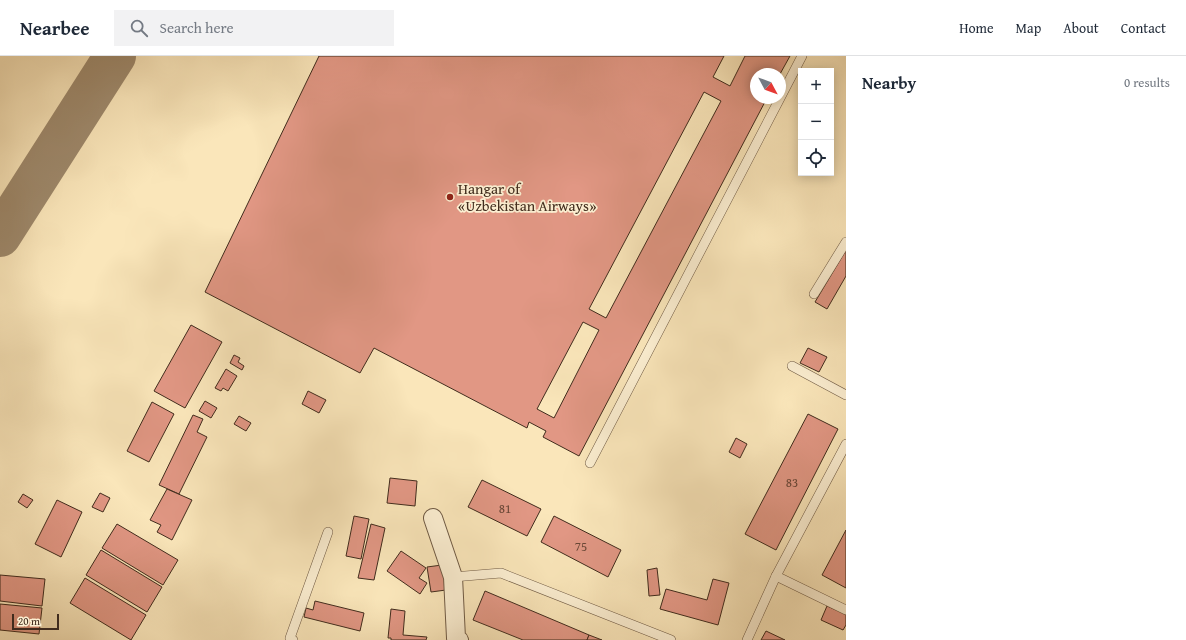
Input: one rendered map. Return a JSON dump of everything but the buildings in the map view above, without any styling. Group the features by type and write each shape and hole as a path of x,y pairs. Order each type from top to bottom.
{"street":[{"path":"433,518 453,577 456,638 459,640"}],"lane":[{"path":"590,463 802,56"},
{"path":"814,294 846,242"},
{"path":"792,366 846,394"},
{"path":"747,640 776,576 846,444"},
{"path":"293,640 290,638 328,532"},
{"path":"453,577 502,573 671,640"},
{"path":"776,576 846,610"}],"taxiway":[{"path":"0,236 115,56"}],"place":[{"name":"Hangar of «Uzbekistan Airways»","path":"450,197"}]}
